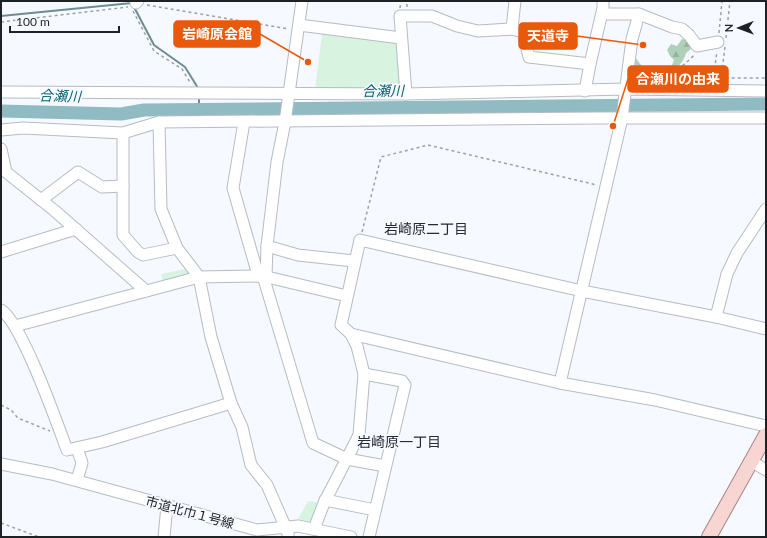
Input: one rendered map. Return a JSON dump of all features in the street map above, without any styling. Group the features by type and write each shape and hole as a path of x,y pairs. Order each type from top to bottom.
{"main road":[{"path":"709,537 766,435"}],"street":[{"path":"262,276 277,162 286,120 302,1"},
{"path":"512,29 516,1"},
{"path":"585,91 602,14 603,1"},
{"path":"602,14 639,14 672,27 682,29 689,35 697,46 718,42"},
{"path":"560,383 622,118 632,39 639,14"},
{"path":"406,94 400,38 400,16 432,16 457,26 478,31 512,29 523,32 529,57 590,64"},
{"path":"299,28 400,38"},
{"path":"1,92 406,94 585,91 625,92 646,90 766,90"},
{"path":"1,130 22,128 123,133 159,122 244,122 286,120 766,118"},
{"path":"159,122 161,209 177,248 199,277 211,337 231,403 242,427 250,465 266,485 287,532"},
{"path":"244,122 233,188 262,276 313,443 347,459 385,466"},
{"path":"123,133 124,236 138,252 143,255 177,248"},
{"path":"1,149 6,172 76,229 146,291"},
{"path":"41,200 78,172 102,187 123,186"},
{"path":"716,317 726,274 737,253 766,209"},
{"path":"1,252 76,229"},
{"path":"314,529 325,500 360,435 364,374 357,346 351,334 341,325 354,261 360,240 582,291 716,317 766,329"},
{"path":"267,246 298,256 354,261"},
{"path":"15,326 199,277 262,276 348,296"},
{"path":"1,310 8,315 15,326 33,361 59,433 67,450 231,403"},
{"path":"351,334 560,383 655,400 766,426"},
{"path":"364,374 402,381 405,385 369,537"},
{"path":"77,480 82,463 78,448"},
{"path":"751,461 766,470"},
{"name":"市道北巾１号線","path":"1,464 77,480 166,506 257,530 287,532 298,526 351,537"},
{"path":"325,500 375,510"},
{"path":"164,537 166,506"}],"path":[{"path":"730,1 721,78 766,78"},
{"path":"137,2 299,28"},
{"path":"1,22 130,6 154,50 182,69 197,93"},
{"path":"646,90 647,86 655,80 670,74 686,64 697,52 697,46"},
{"path":"360,240 381,157 428,145 606,187"},
{"path":"1,405 12,410 18,418 41,429 59,433"},
{"path":"1,523 39,537"}],"green space":[{"path":"322,34 397,43 401,87 315,89"},
{"path":"682,39 689,41 692,45 690,50 686,53 679,65 667,72 665,68 672,65 674,60 667,50 671,44 677,46"},
{"path":"635,57 644,69 651,66 659,78 660,83 642,82 636,73 630,70"},
{"path":"190,268 195,277 164,285 161,274"},
{"path":"308,501 321,503 313,526 296,523"}],"waterway":[{"path":"1,16 132,3"},
{"path":"134,7 154,45 185,67 198,88"},
{"path":"199,97 199,109"},
{"name":"合瀬川","path":"1,111 121,114 144,110 766,104"}],"place":[{"name":"天道寺","path":"643,45"},
{"name":"岩崎原会館","path":"308,62"},
{"name":"合瀬川の由来","path":"613,126"}],"district":[{"name":"岩崎原二丁目","path":"426,229"},
{"name":"岩崎原一丁目","path":"399,442"}]}
